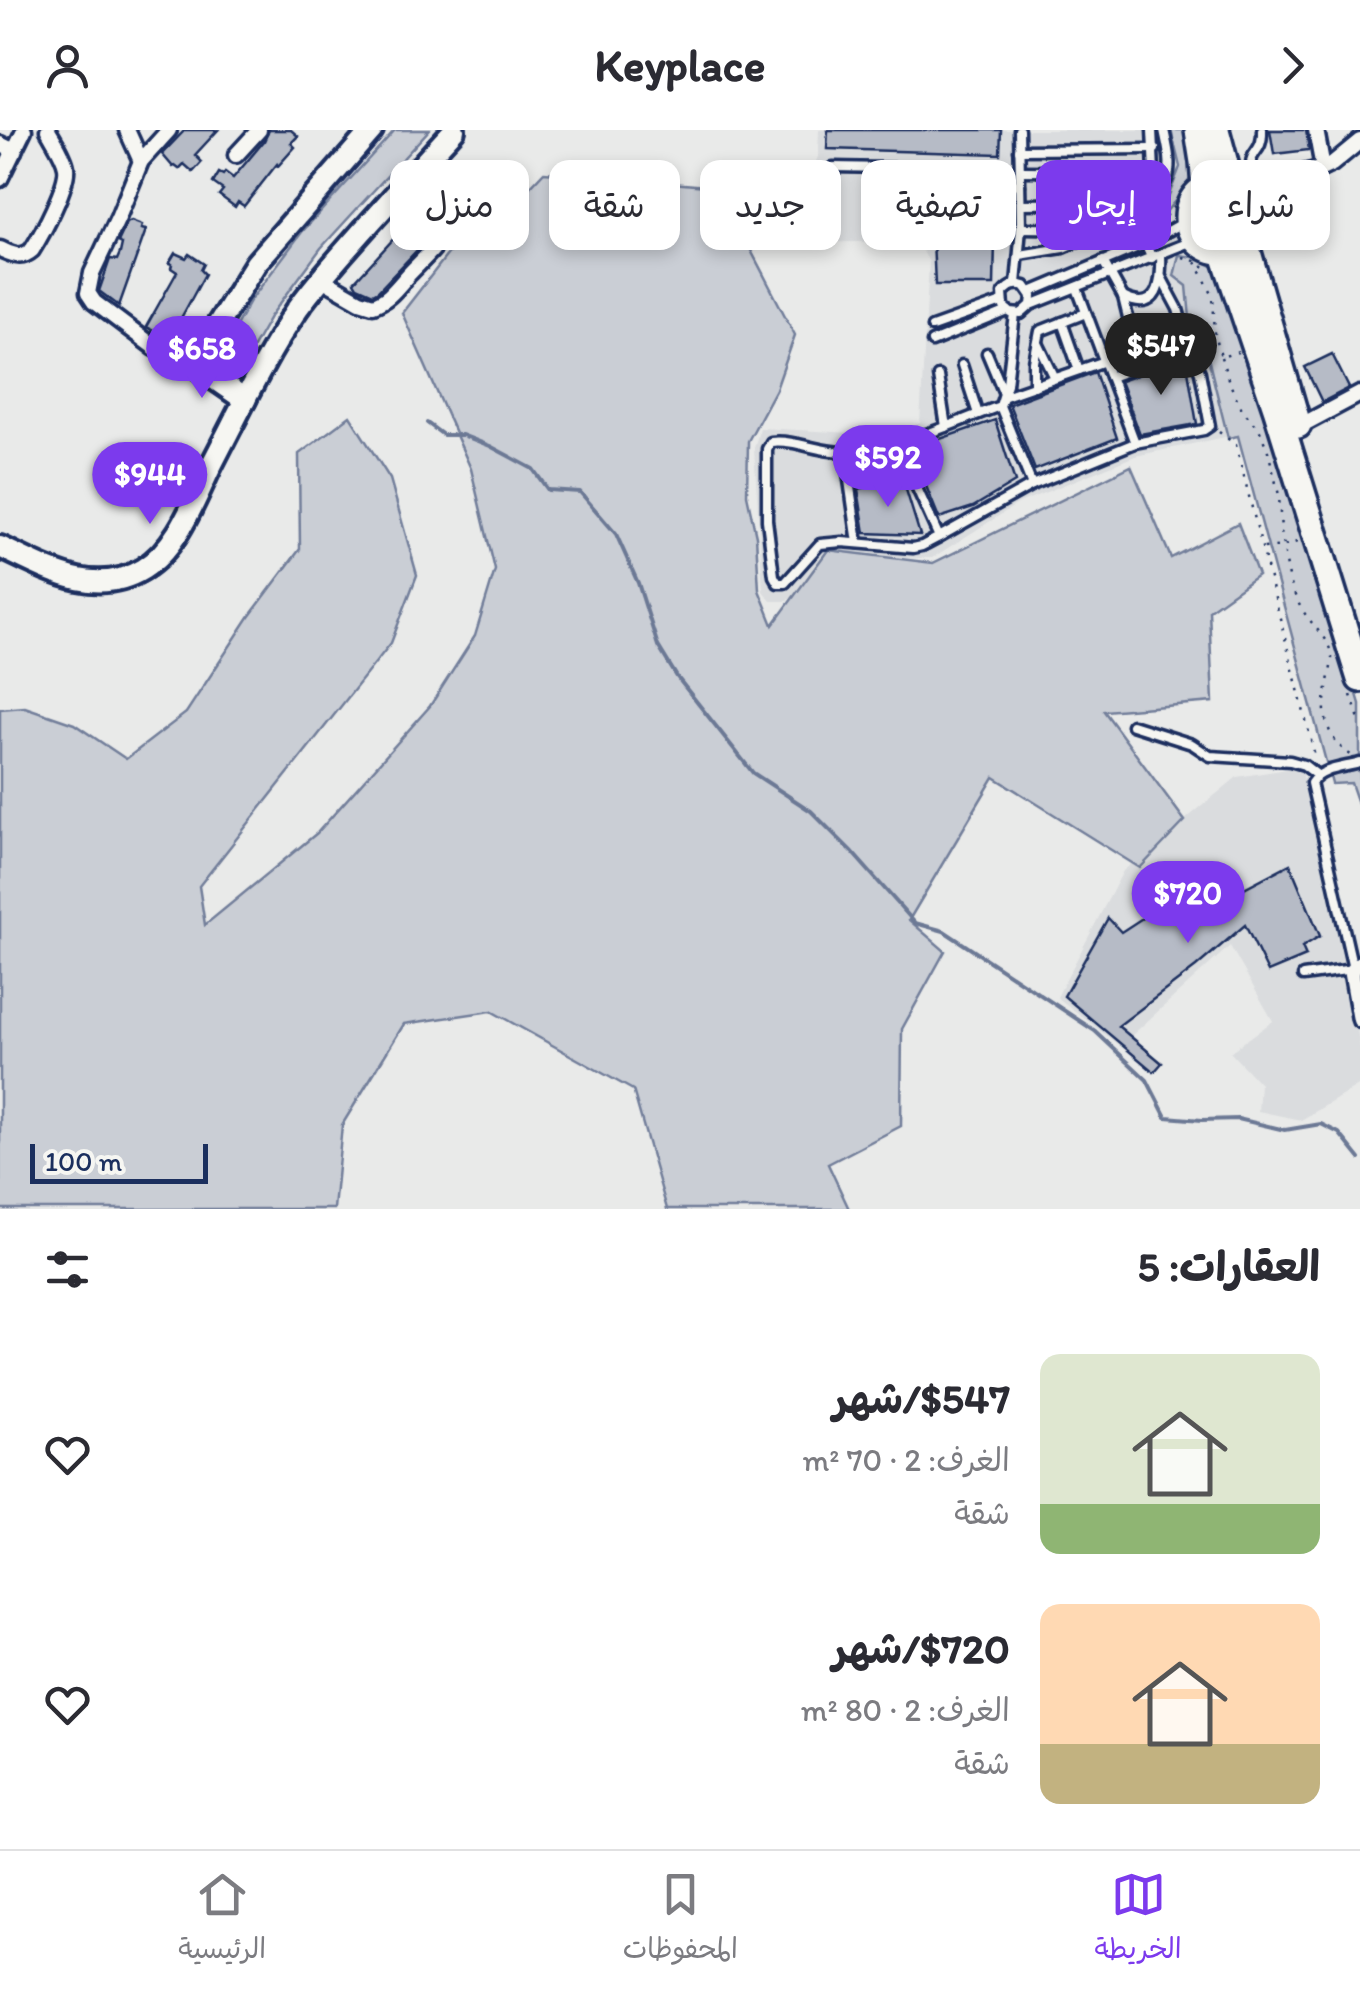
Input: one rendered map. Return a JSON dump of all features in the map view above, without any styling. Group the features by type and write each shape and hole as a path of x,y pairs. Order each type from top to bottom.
{"highway":[{"path":"1197,160 1198,130"},
{"path":"1216,130 1224,160"},
{"path":"1235,250 1298,427 1360,626"},
{"path":"1235,250 1271,394 1360,680"}],"street":[{"path":"0,179 7,148 24,130"},
{"path":"0,249 19,256 28,254 60,192 67,170 48,130"},
{"path":"126,130 141,161"},
{"path":"169,130 141,161 92,273 88,293 94,302 155,348 194,363 245,400"},
{"path":"236,155 259,130"},
{"path":"194,363 256,263 372,130"},
{"path":"0,547 58,574 86,582 115,580 142,570 165,551 273,348 320,278 454,130"},
{"path":"1316,130 1322,160"},
{"path":"1330,165 1360,141"},
{"path":"320,278 373,305 386,299 427,254 447,226 445,194 432,153"},
{"path":"1298,427 1360,394"},
{"path":"1356,966 1352,983 1360,1020"}],"lane":[{"path":"1016,284 1021,228 1019,130"},
{"path":"1020,171 1154,172 1152,130"},
{"path":"1164,130 1169,160"},
{"path":"1250,160 1260,145 1262,130"},
{"path":"1019,150 1155,149"},
{"path":"841,167 940,168 966,180 1020,186"},
{"path":"1021,204 1036,204"},
{"path":"1021,228 1036,228"},
{"path":"932,326 1008,309 1021,314 1031,306 1191,241"},
{"path":"1020,255 1051,250"},
{"path":"1031,292 1129,250"},
{"path":"1150,250 1156,256 1161,278 1184,331"},
{"path":"1103,260 1123,296 1140,366"},
{"path":"1123,296 1138,302 1150,300 1161,278"},
{"path":"1031,306 1031,292 1025,286 1009,286 1003,293 1008,309 1005,396 1000,406 897,444 845,452 774,441 768,445 767,520 778,583 785,583 820,544 922,546 1032,485 1136,443 1208,428 1206,396 1191,352 1186,350 1110,377"},
{"path":"1077,288 1136,443"},
{"path":"932,342 1008,309"},
{"path":"1034,386 1040,331 1086,312"},
{"path":"1062,322 1080,370"},
{"path":"1038,342 1055,378"},
{"path":"987,353 1005,396"},
{"path":"1005,396 1105,361"},
{"path":"962,365 978,414"},
{"path":"938,376 946,427"},
{"path":"1000,406 1032,485"},
{"path":"897,444 939,537"},
{"path":"845,452 858,543"},
{"path":"1132,724 1192,744 1210,756 1290,761 1318,775"},
{"path":"1303,976 1356,966 1311,783 1318,775 1358,764"}],"path":[{"path":"1171,212 1191,194"},
{"path":"1196,250 1212,296 1221,356 1242,409 1260,432 1268,451 1279,494 1286,568 1297,602 1322,635 1332,656 1324,700 1325,723 1334,741 1358,764"},
{"path":"1221,356 1246,349"},
{"path":"1208,428 1236,445 1318,775"},
{"path":"1264,548 1302,540"}],"shaded area":[{"path":"395,130 429,130 402,160 390,160 390,173 321,248 270,317 234,380 213,367 250,301 302,232"},
{"path":"819,130 1166,130 1230,436 1135,456 1019,503 932,558 830,557 800,594 785,601 771,601 763,591 754,448 760,428 892,435 920,423 929,262 922,250 1016,250 1016,160 861,160 861,242 841,242 841,160 817,160"},
{"path":"1171,130 1187,130 1192,160 1191,178 1171,206 1171,190 1180,167"},
{"path":"544,172 549,172 549,250 680,250 680,184 700,185 700,250 751,250 795,335 776,389 748,441 747,495 756,536 759,590 773,625 828,550 933,563 1131,466 1171,558 1238,523 1258,575 1209,610 1213,702 1104,711 1185,821 1140,868 994,777 909,920 945,951 902,1029 901,1126 828,1164 849,1209 667,1209 633,1090 491,1011 404,1024 342,1125 334,1209 0,1209 0,709 25,707 74,724 126,759 186,713 249,617 300,549 299,454 350,416 390,479 417,575 391,643 199,886 205,925 317,833 430,706 475,636 495,570 471,469 402,313 451,250 529,250 529,188"},
{"path":"1179,255 1194,257 1220,270 1282,447 1360,704 1360,809 1351,783 1332,784 1238,436 1228,438 1199,322 1190,318 1187,286 1174,276"},
{"path":"1301,767 1345,960 1360,1047 1360,1085 1301,1120 1258,1111 1260,1084 1230,1052 1273,1021 1230,946 1120,1046 1057,997 1123,871 1237,777"}],"building":[{"path":"185,130 218,130 195,155 202,162 193,172 184,164 179,169 173,167 162,154"},
{"path":"269,130 291,130 298,136 291,143 295,147 244,206 238,202 235,207 219,195 223,190 213,183 219,173 233,178"},
{"path":"828,130 1001,130 1000,154 827,149"},
{"path":"1270,130 1306,130 1309,150 1274,154"},
{"path":"131,221 146,230 119,306 99,291 110,259 117,260 122,244 118,242"},
{"path":"390,243 390,250 417,250 373,294 354,282"},
{"path":"933,250 995,250 994,285 935,285"},
{"path":"175,253 186,258 189,254 204,264 201,270 205,274 169,340 160,339 146,327 177,272 169,263"},
{"path":"1332,354 1349,388 1322,402 1305,367"},
{"path":"1186,358 1197,424 1140,434 1120,381"},
{"path":"1095,372 1117,438 1035,470 1009,404"},
{"path":"995,420 1015,482 973,507 939,518 911,449"},
{"path":"903,480 920,535 865,533 858,489"},
{"path":"1290,864 1320,936 1302,947 1306,956 1268,972 1245,925 1118,1026 1162,1063 1154,1072 1064,996 1108,918 1121,932 1176,896 1231,869 1242,889"}],"waterway":[{"path":"427,423 443,435 462,435 533,469 548,490 580,492 616,534 638,583 658,646 677,677 753,773 811,811 915,923 944,931 1095,1031 1147,1080 1166,1117 1238,1119 1285,1130 1321,1124 1339,1133 1360,1159"}]}
